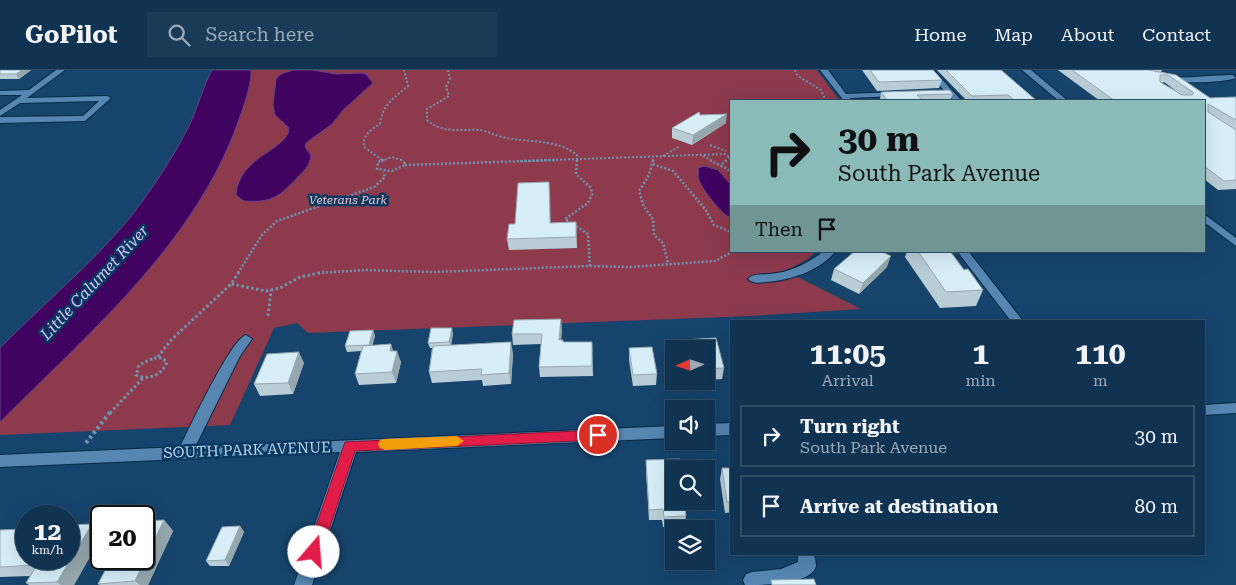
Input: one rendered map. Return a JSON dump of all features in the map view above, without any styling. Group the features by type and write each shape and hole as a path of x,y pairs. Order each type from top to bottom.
{"street":[{"path":"0,114 61,70"},
{"path":"824,70 846,99 904,94"},
{"path":"929,70 957,100"},
{"path":"1026,70 1063,100"},
{"path":"1133,70 1142,75 1157,78 1234,78"},
{"path":"1221,70 1234,78"},
{"path":"0,93 31,92"},
{"path":"941,93 950,92"},
{"path":"0,120 85,118 107,98 19,101"},
{"path":"1205,218 1236,244"},
{"path":"1205,228 1217,228"},
{"path":"754,280 778,279 802,272 830,252"},
{"path":"963,252 1016,320"},
{"path":"184,453 235,354 246,339"},
{"path":"1205,410 1236,408"},
{"path":"715,430 730,429"},
{"name":"SOUTH PARK AVENUE","path":"0,461 665,432"},
{"path":"303,585 350,446"},
{"path":"752,580 784,578 799,572 807,566 806,555"}],"path":[{"path":"382,160 373,151 364,147 363,141 368,133 380,124 381,113 386,104 408,86 404,70"},
{"path":"448,70 450,78 446,87 449,96 428,109 427,120 431,124 453,130 481,130 502,137 565,148 574,152 578,159 576,174 590,186 592,196 590,201 565,219 570,224 586,230 588,234 590,266"},
{"path":"795,70 798,76 821,90 826,100"},
{"path":"662,156 680,146"},
{"path":"710,146 726,153 730,158 722,164"},
{"path":"405,165 405,162 400,158 382,160 375,167 383,172 396,170 405,165 701,155 726,153 730,150"},
{"path":"701,155 730,169"},
{"path":"653,156 650,173 639,189 638,196 642,207 653,219 652,229 654,235 663,243 668,263"},
{"path":"653,164 673,172 705,209 714,225 730,232"},
{"path":"158,357 170,341 231,284 262,235 277,221 374,187 385,177 383,172"},
{"path":"231,284 257,290 271,290 300,278 324,272 365,270 433,272 590,266 630,267 715,261 732,252"},
{"path":"268,316 271,290"},
{"path":"158,357 167,362 165,368 153,376 143,378 136,375 139,365 148,359 158,357"},
{"path":"77,458 97,427 143,378"}],"green space":[{"name":"Veterans Park","path":"251,70 817,70 839,100 730,100 730,252 815,252 808,259 786,271 861,309 751,316 308,333 297,323 274,328 230,425 0,435 0,422 128,292 183,223 207,184 228,142 240,116 249,89"}],"water":[{"name":"Little Calumet River","path":"212,70 251,70 251,77 237,125 218,169 194,210 166,249 135,285 102,321 0,422 0,348 98,253 129,219 161,174 183,138"},
{"path":"293,70 313,70 336,74 362,73 366,74 373,83 343,110 332,124 306,143 305,147 311,155 308,165 285,190 268,200 244,201 236,195 239,182 246,171 254,162 287,136 289,128 275,115 273,105 276,79 281,74"},
{"path":"704,166 718,170 730,184 730,218 708,195 698,178 698,168"}],"building":[{"path":"0,70 22,70 16,74 0,74"},
{"path":"870,70 933,70 942,80 879,82"},
{"path":"946,70 1001,70 1036,100 1014,100 1008,95 972,96"},
{"path":"1072,70 1148,70 1176,75 1210,98 1236,97 1236,120 1208,104 1208,112 1236,130 1236,180 1224,181 1205,167 1205,100 1114,100","holes":["1160,75 1168,75 1194,93 1192,95 1182,95 1160,82"]},
{"path":"949,90 953,94 917,95 922,100 887,100 881,92"},
{"path":"699,112 700,115 727,114 693,135 672,128"},
{"path":"549,182 550,223 576,222 576,237 507,239 509,224 515,224 518,183"},
{"path":"854,252 882,252 891,256 863,283 834,269"},
{"path":"919,252 951,252 964,270 968,269 983,290 946,292"},
{"path":"561,319 559,340 563,340 563,342 592,342 592,366 539,367 542,334 512,334 514,320"},
{"path":"431,328 452,328 449,342 428,343"},
{"path":"373,330 369,345 345,346 350,331"},
{"path":"716,338 724,368 715,368 715,340 683,340"},
{"path":"511,342 509,373 481,375 482,369 429,372 433,346"},
{"path":"391,344 390,351 397,351 392,372 355,374 363,346"},
{"path":"652,347 657,374 633,375 629,348"},
{"path":"299,352 288,383 254,384 267,354"},
{"path":"680,459 665,460 665,510 685,510 686,516 664,517 663,509 649,510 646,460"},
{"path":"722,468 730,468 730,502 727,502"},
{"path":"155,520 164,520 155,539"},
{"path":"90,524 80,544 80,525"},
{"path":"240,526 225,560 206,561 222,527"},
{"path":"15,529 15,566 0,567 0,530"},
{"path":"34,570 64,570 57,582 26,583"},
{"path":"105,570 140,570 135,581 98,584"},
{"path":"814,579 816,585 772,585 771,580"}],"slow traffic":[{"path":"385,444 457,441"}],"route":[{"path":"314,552 350,446 598,435"}]}
